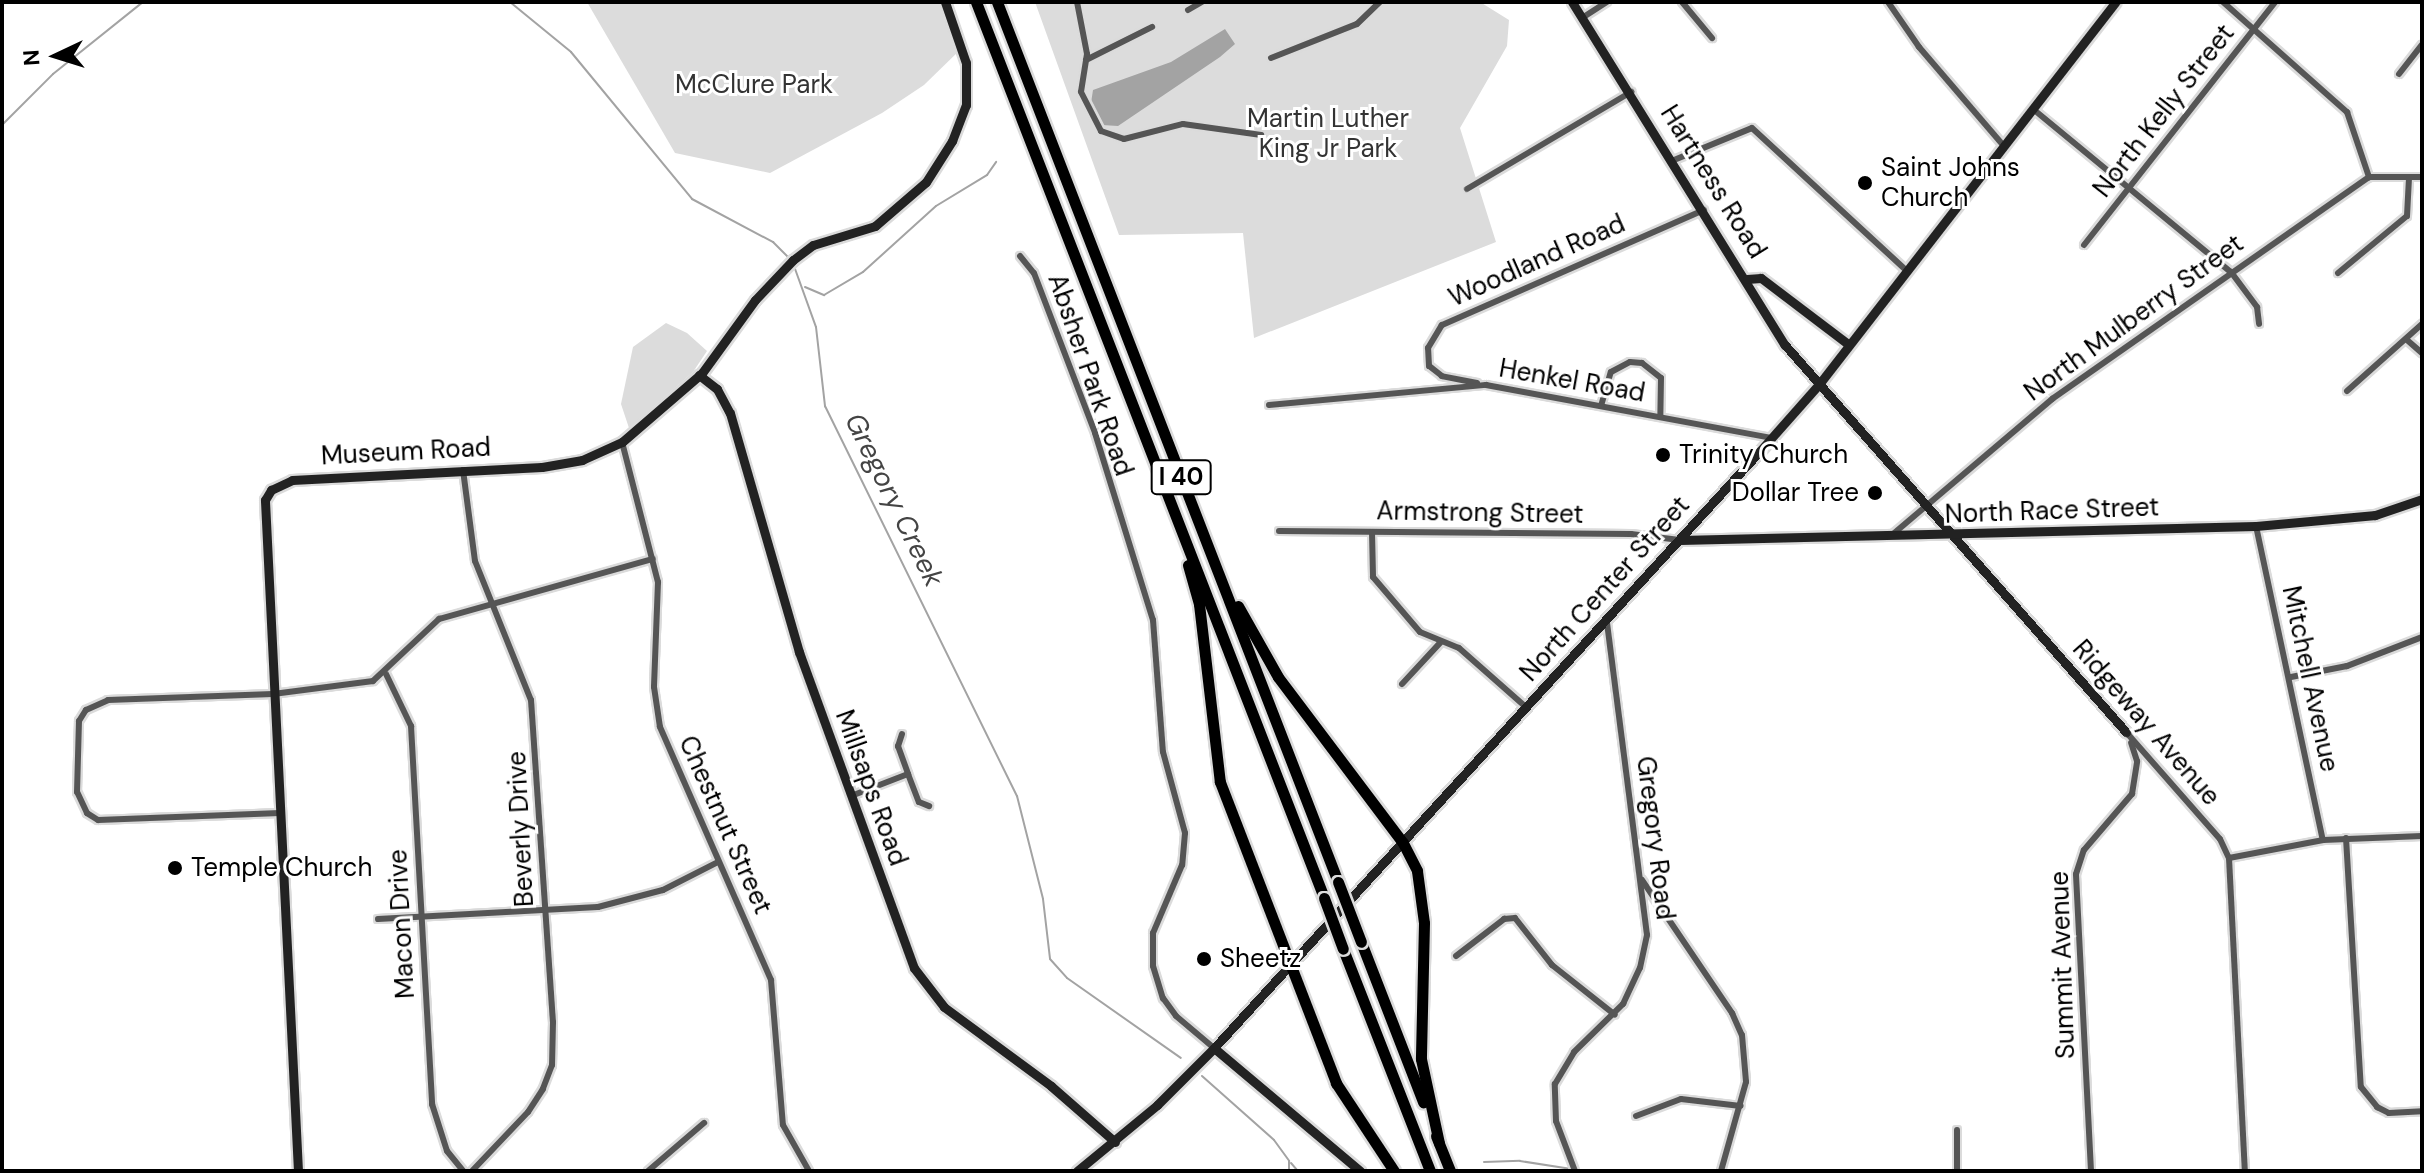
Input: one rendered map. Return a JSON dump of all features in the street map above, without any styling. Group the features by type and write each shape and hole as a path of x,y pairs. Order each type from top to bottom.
{"highway":[{"name":"I 40","path":"976,2 1430,1171"},
{"name":"I 40","path":"997,2 1450,1171"},
{"path":"1156,465 1199,604 1220,782 1289,965 1349,1110 1394,1171"},
{"path":"1210,551 1278,677 1403,843 1423,897 1421,1059 1439,1143"}],"street":[{"name":"Museum Road","path":"298,1171 263,512 271,490 292,480 571,463 622,442 699,375 790,263 813,245 862,232 887,218 926,182 952,141 968,84 945,2"},
{"path":"1077,2 1086,60 1081,92 1096,125 1107,134 1124,139 1183,124 1261,135"},
{"path":"1188,10 1202,2"},
{"path":"1271,58 1357,24 1380,2"},
{"name":"Hartness Road","path":"1572,2 1674,160 1785,345 1820,383"},
{"path":"1582,18 1607,2"},
{"path":"1682,2 1712,38"},
{"path":"1888,2 1919,47 2003,145"},
{"name":"North Center Street","path":"1077,1171 1115,1142 1214,1048 1607,621 1820,383 2116,2"},
{"path":"2223,2 2347,112 2369,177 2422,177"},
{"name":"North Kelly Street","path":"2084,245 2275,2"},
{"path":"1086,60 1152,27"},
{"path":"2399,74 2422,45"},
{"path":"1467,189 1631,92"},
{"path":"2033,109 2131,186 2231,272 2257,307 2259,324"},
{"path":"1674,160 1752,128 1906,270"},
{"name":"North Mulberry Street","path":"1891,536 2052,399 2369,177"},
{"path":"2338,273 2407,216 2409,177"},
{"name":"Woodland Road","path":"1486,385 1442,376 1429,366 1428,348 1442,325 1704,210"},
{"name":"Absher Park Road","path":"1020,256 1034,273 1095,433 1153,620 1163,752 1185,833 1182,865 1153,933 1153,966 1163,998 1191,1031 1214,1048"},
{"path":"1747,279 1761,278 1848,344"},
{"path":"2347,391 2422,324"},
{"path":"2407,340 2422,353"},
{"path":"1601,406 1611,372 1630,362 1642,363 1661,378 1660,417"},
{"name":"Millsaps Road","path":"699,375 717,389 730,413 799,652 910,958 927,989 1115,1142"},
{"name":"Ridgeway Avenue","path":"1820,383 2220,839 2229,858 2245,1171"},
{"name":"Henkel Road","path":"1269,405 1486,385 1771,438"},
{"name":"Chestnut Street","path":"622,442 653,559 660,606 654,663 660,727 771,980 783,1125 809,1171"},
{"name":"Beverly Drive","path":"463,470 472,546 489,605 509,637 531,700 546,913 552,1065 528,1112 472,1171"},
{"name":"North Race Street","path":"1680,540 1952,537 2256,526 2375,515 2422,499"},
{"name":"Mitchell Avenue","path":"2256,526 2291,677 2323,840"},
{"name":"Armstrong Street","path":"1279,531 1631,534 1680,540"},
{"path":"1372,532 1373,577 1420,632 1440,643 1459,648 1527,708"},
{"path":"280,813 110,822 87,813 77,792 79,721 96,703 273,694 359,685 386,674 422,630 439,619 653,559"},
{"name":"Gregory Road","path":"1575,1171 1556,1121 1555,1084 1574,1052 1615,1015 1645,952 1640,877 1607,621"},
{"path":"2291,677 2347,666 2422,637"},
{"path":"1402,684 1440,643"},
{"name":"Macon Drive","path":"386,674 411,726 432,1104 447,1151 463,1171"},
{"name":"Summit Avenue","path":"2091,1171 2076,874 2084,850 2132,794 2137,761 2126,732"},
{"path":"902,734 898,746 908,774 919,802 929,806"},
{"path":"851,796 908,774"},
{"path":"2229,858 2323,840 2422,836"},
{"path":"2346,838 2358,1074 2368,1098 2398,1114 2422,1111"},
{"path":"378,919 546,913 631,900 718,862"},
{"path":"1640,877 1732,1013 1746,1058 1741,1106 1721,1171"},
{"path":"1456,956 1504,919 1515,918 1552,965 1615,1015"},
{"path":"1214,1048 1360,1171"},
{"path":"1636,1116 1681,1099 1741,1106"},
{"path":"648,1171 704,1123"},
{"path":"1957,1130 1957,1171"}],"green space":[{"name":"McClure Park","path":"587,2 943,2 962,48 924,85 882,113 770,173 675,153"},
{"name":"Martin Luther King Jr Park","path":"1035,2 1480,2 1509,20 1507,46 1460,128 1496,242 1254,338 1243,233 1119,235"},
{"path":"666,323 687,333 707,351 693,372 629,428 621,404 633,347"}],"shaded area":[{"path":"1225,29 1235,44 1220,57 1118,126 1102,125 1091,103 1093,90 1171,62"}],"waterway":[{"path":"2,125 53,74 143,2"},
{"name":"Gregory Creek","path":"510,2 571,52 692,199 773,242 788,257"},
{"path":"805,287 824,295 863,272 936,206 987,175 996,162"},
{"name":"Gregory Creek","path":"794,266 816,327 825,406 1017,796 1043,899 1050,959 1067,978 1181,1058"},
{"name":"Gregory Creek","path":"1202,1076 1274,1140 1289,1161 1289,1171"},
{"path":"1484,1162 1520,1161 1571,1169"},
{"path":"1291,1163 1298,1171"}],"place":[{"name":"Saint Johns Church","path":"1865,183"},
{"name":"Trinity Church","path":"1663,455"},
{"name":"Dollar Tree","path":"1875,493"},
{"name":"Temple Church","path":"175,868"},
{"name":"Sheetz","path":"1204,959"}]}
